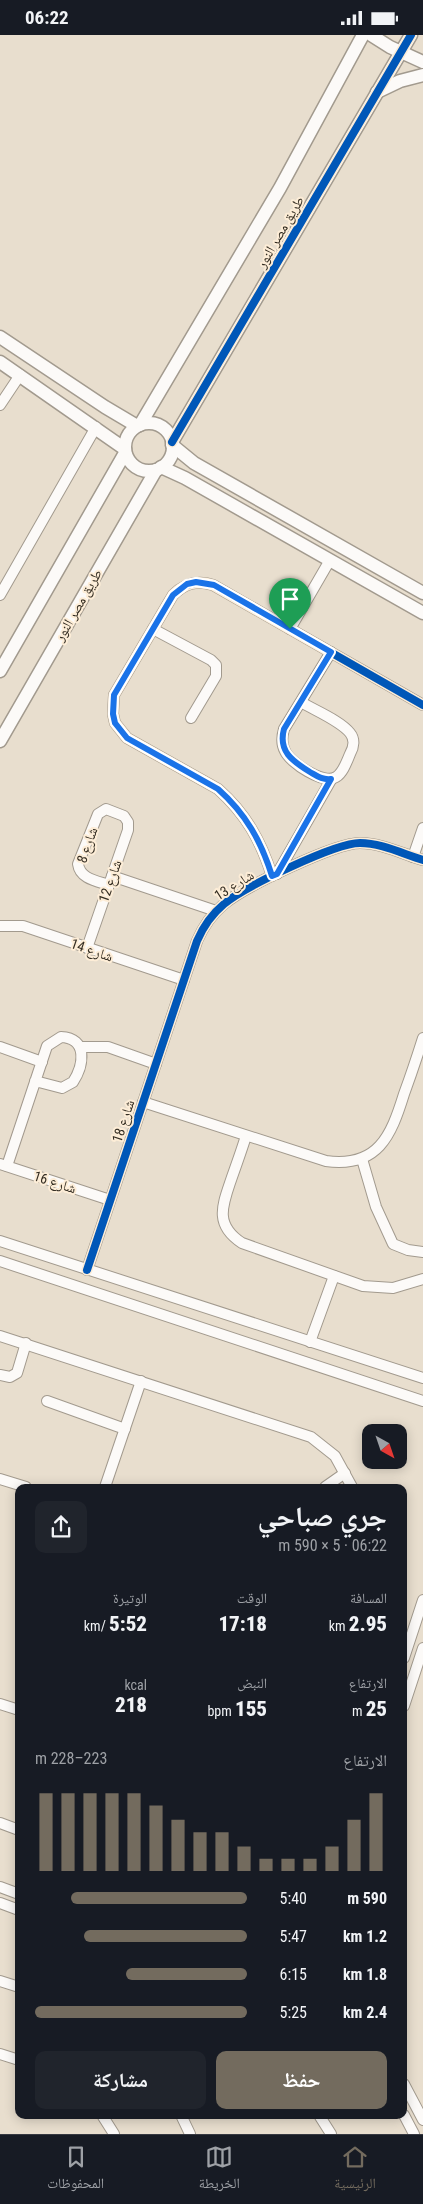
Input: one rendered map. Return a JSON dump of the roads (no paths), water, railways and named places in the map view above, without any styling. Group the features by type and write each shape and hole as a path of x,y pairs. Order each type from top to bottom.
{"street":[{"name":"طريق مصر النور","path":"138,425 280,188 363,35"},
{"path":"371,35 423,62"},
{"name":"طريق مصر النور","path":"172,443 411,35"},
{"path":"377,92 400,81 423,75"},
{"path":"0,337 119,415 138,425"},
{"path":"0,362 102,431 125,451 137,468 158,469 185,478 423,613"},
{"path":"0,405 20,375"},
{"path":"0,595 102,431 119,415"},
{"path":"0,671 125,451 128,435 138,425 151,423 162,427 172,443 194,463 423,593"},
{"path":"158,469 171,457 172,443"},
{"path":"185,478 188,467 194,463"},
{"name":"طريق مصر النور","path":"0,741 158,469"},
{"path":"290,629 330,560"},
{"path":"275,875 258,837 230,799 218,789 127,738 115,723 113,714 114,695 173,595 187,584 196,582 214,585 423,705"},
{"path":"153,629 216,665 216,676 191,718"},
{"path":"301,702 345,728 353,737 353,750 340,774 331,779 321,779 294,762 285,751 282,736 284,729 331,652"},
{"path":"275,875 331,779"},
{"name":"شارع 8","path":"111,880 84,876 78,864 98,814 106,809 124,816"},
{"name":"شارع 12","path":"87,948 128,830 128,822 124,816"},
{"path":"418,859 423,828"},
{"name":"شارع 13","path":"184,980 200,933 216,911 231,898 275,875 335,848 353,843 372,844 418,859"},
{"path":"111,880 216,911"},
{"name":"شارع 14","path":"0,926 24,926 184,980"},
{"name":"شارع 18","path":"87,1270 184,980"},
{"path":"3,1165 47,1046 56,1038 67,1037 80,1047 108,1047 156,1064"},
{"path":"143,1102 326,1161 344,1163 362,1159 375,1151 393,1129 417,1067 423,1038"},
{"path":"0,1047 42,1062"},
{"path":"35,1081 58,1088 70,1085 75,1079 82,1058 80,1047"},
{"path":"417,1067 423,1074"},
{"path":"246,1136 222,1206 224,1224 228,1232 242,1243 363,1286 378,1288 408,1285 423,1279"},
{"path":"362,1159 376,1207 393,1244 408,1250 423,1252"},
{"name":"شارع 16","path":"3,1165 110,1200"},
{"path":"0,1241 423,1378"},
{"path":"11,1265 17,1247"},
{"path":"0,1261 423,1401"},
{"path":"310,1342 334,1276"},
{"path":"147,1309 153,1292"},
{"path":"0,1336 311,1437 328,1448 350,1484"},
{"path":"0,1375 10,1377 15,1375 26,1343"},
{"path":"106,1484 141,1381"},
{"path":"47,1401 125,1429"},
{"path":"329,1484 345,1473"},
{"path":"0,1479 16,1484"},
{"path":"407,1649 423,1600"},
{"path":"407,1697 423,1649"},
{"path":"0,1704 15,1709"},
{"path":"0,1823 15,1829"},
{"path":"0,1887 15,1893"},
{"path":"0,1903 15,1908"},
{"path":"0,1981 15,1986"},
{"path":"0,2054 15,2059"},
{"path":"407,2090 423,2120"},
{"path":"105,2119 114,2134"},
{"path":"184,2119 190,2134"},
{"path":"322,2119 331,2134"},
{"path":"406,2119 414,2134"}]}
